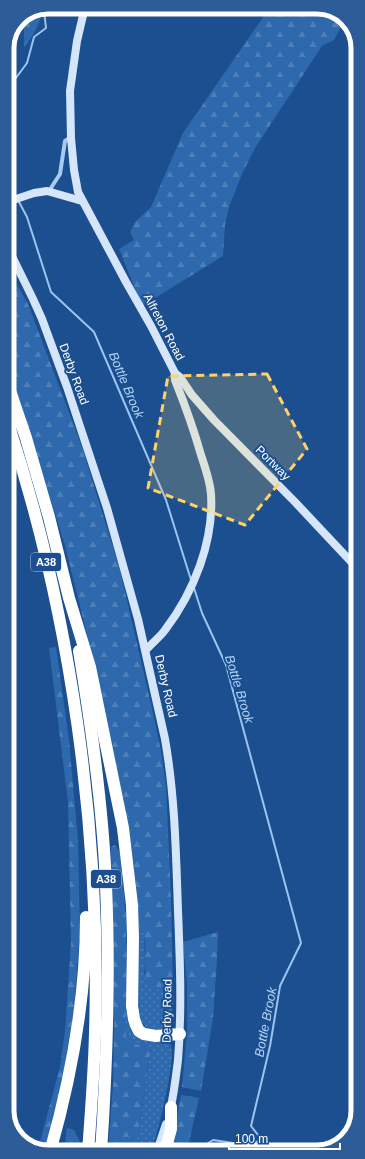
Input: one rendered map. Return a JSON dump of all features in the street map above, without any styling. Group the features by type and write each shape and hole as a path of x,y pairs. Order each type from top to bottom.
{"highway":[{"name":"A38","path":"14,401 38,478 72,609 100,800 106,885 108,962 108,1006 101,1145"},
{"name":"A38","path":"14,444 49,573 59,619 74,704 84,781 91,857 96,962 95,1034 88,1145"},
{"path":"72,609 90,667 123,828 132,905 132,1006 134,1019 139,1031 144,1034 156,1036 180,1034"},
{"path":"52,1145 72,1067 82,997 85,958 86,915 84,857 79,799 74,704"},
{"path":"166,1145 170,1129 171,1107"}],"street":[{"name":"Alfreton Road","path":"83,14 77,41 71,83 71,138 78,192 151,326 175,374 175,380 193,427 204,463 211,494 210,521 202,560 186,595 165,630 146,650"},
{"path":"49,191 60,174 65,142 68,138 71,138"},
{"path":"14,200 34,193 49,191 82,201"},
{"name":"Derby Road","path":"14,260 42,319 96,471 128,577 146,650 165,739 170,773 174,829 180,948 180,1034 171,1107 159,1145"},
{"name":"Portway","path":"175,374 180,377 192,395 214,420 295,502 351,562"}],"highlighted area":[{"path":"267,374 307,449 245,525 148,488 168,376"}],"green space":[{"path":"265,14 320,14 330,17 342,25 334,40 322,46 255,148 242,174 229,207 225,224 223,256 142,306 119,249 134,240 130,232 135,222 151,207 183,133"},
{"path":"41,15 36,30 24,47 24,24"},
{"path":"14,279 28,304 82,447 120,570 151,704 161,751 166,785 173,989 160,989 154,991 146,976 145,942 139,927 132,850 123,801 84,622 64,542 14,385"},
{"path":"56,647 69,740 78,840 80,933 74,1009 65,1072 45,1145 39,1143 60,1067 65,1031 71,943 68,802 49,648"},
{"path":"115,845 120,853 126,918 126,1041 151,1048 136,1145 109,1145 113,1084 114,1028 111,847"},
{"path":"139,927 144,933 144,973 161,987 169,990 173,989 171,1016 162,1030 148,1028 138,1017 137,966"},
{"path":"218,932 213,1018 201,1091 182,1087 187,1032 187,984 183,942"},
{"path":"126,1011 133,1029 140,1037 150,1041 169,1043 172,1050 166,1096 153,1145 136,1145 151,1048 126,1041"},
{"path":"181,1095 199,1098 188,1145 172,1145"},
{"path":"67,1128 74,1130 82,1145 61,1145 65,1143"}],"waterway":[{"name":"Bottle Brook","path":"14,81 27,63 34,37 46,28 44,15"},
{"name":"Bottle Brook","path":"14,193 16,197"},
{"name":"Bottle Brook","path":"18,200 27,217 51,292 94,332 166,500 191,580"},
{"name":"Bottle Brook","path":"194,588 202,613 226,665 301,943 280,986 270,1046 251,1126 262,1140 246,1145"},
{"name":"Bottle Brook","path":"205,1145 213,1140 246,1145"}]}
